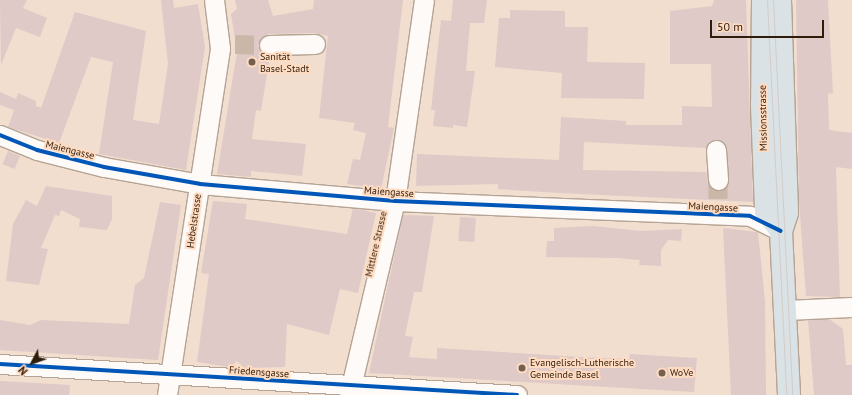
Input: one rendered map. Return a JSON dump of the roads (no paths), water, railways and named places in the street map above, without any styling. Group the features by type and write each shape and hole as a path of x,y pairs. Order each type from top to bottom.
{"main road":[{"name":"Missionsstrasse","path":"763,0 762,100 766,211 780,231"},
{"name":"Missionsstrasse","path":"780,0 787,213 780,231 789,395"}],"street":[{"name":"Hebelstrasse","path":"167,395 172,374 200,184 228,45 214,0"},
{"name":"Mittlere Strasse","path":"350,390 395,201 424,0"},
{"path":"269,45 315,44"},
{"name":"Maiengasse","path":"0,135 37,150 96,165 200,184 395,201 719,208 750,216 780,231"},
{"path":"716,150 718,180"},
{"path":"785,310 852,307"},
{"name":"Friedensgasse","path":"0,364 172,374 350,390 517,395"}],"tunnel":[{"path":"235,44 269,45"},
{"path":"718,180 718,200"}],"tram line":[{"path":"767,0 786,395"},
{"path":"773,0 792,395"}],"place":[{"name":"Sanität Basel-Stadt","path":"252,62"},
{"name":"Evangelisch-Lutherische Gemeinde Basel","path":"522,368"},
{"name":"WoVe","path":"662,373"}]}
